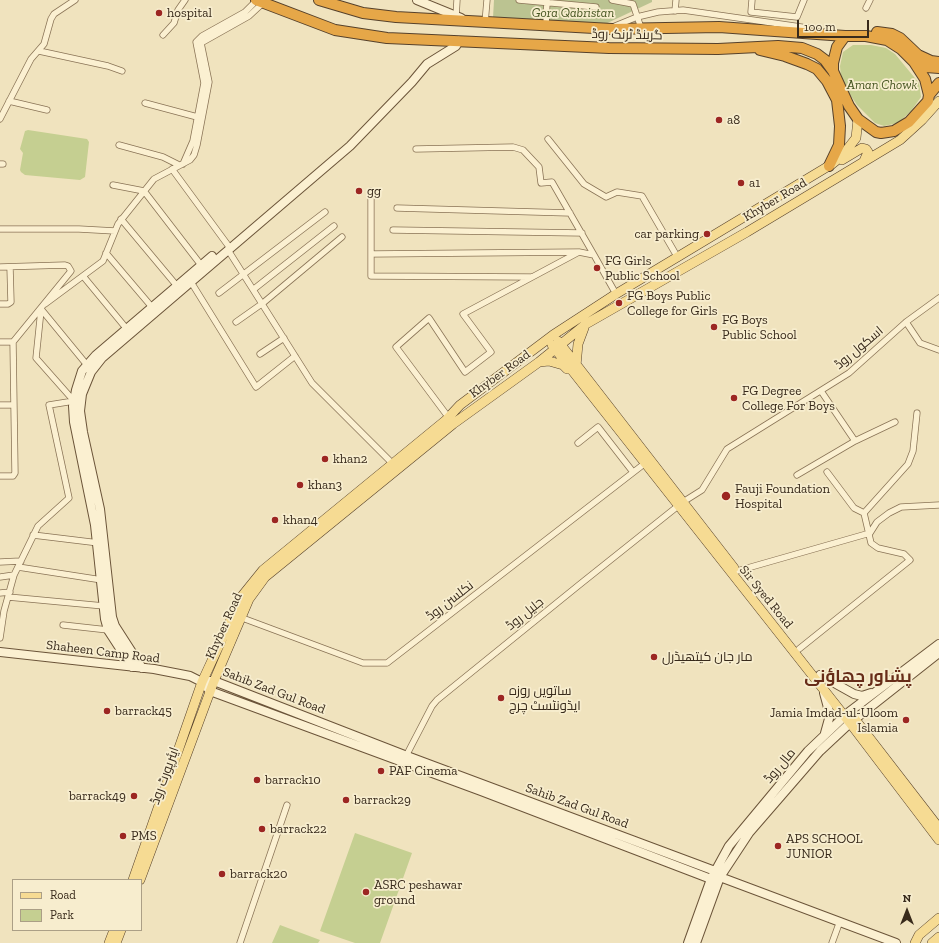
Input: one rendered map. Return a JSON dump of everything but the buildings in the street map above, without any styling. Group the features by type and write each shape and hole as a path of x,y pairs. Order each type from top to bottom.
{"highway":[{"name":"گرینڈ ٹرنک روڈ","path":"319,0 364,12 396,17 485,23 609,29 719,27 845,36 866,36 887,40 901,49 914,62 926,67 939,68"},
{"name":"گرینڈ ٹرنک روڈ","path":"259,1 335,30 387,38 610,48 753,48 778,46 808,49 822,57 833,71 849,106 858,120 876,132 881,133 894,131 909,122 928,101 929,95 939,83"},
{"path":"719,27 808,28 892,34 900,38 918,55 931,62 939,62"},
{"path":"833,71 833,63 837,47 845,36"},
{"path":"753,48 785,56 807,64 817,69 827,81 837,100 840,126 839,145 830,165"},
{"path":"914,62 925,79 929,95"}],"main road":[{"path":"867,159 900,140 922,120 939,101"},
{"path":"830,165 842,156 856,138 858,120"},
{"path":"867,159 909,122"},
{"path":"830,165 847,158 862,148 866,149 868,152 867,159"},
{"name":"Khyber Road","path":"214,681 249,599 265,577 453,424 539,362 586,324 747,232 867,159"},
{"name":"Khyber Road","path":"133,879 202,682 242,596 263,570 392,463 449,418 460,405 551,337 616,294 830,165"},
{"path":"574,369 580,334 586,324"},
{"path":"551,337 574,369"},
{"path":"539,362 549,361 574,369"},
{"name":"Sir Syed Road","path":"574,369 644,464 680,504 736,571 820,675 849,717 926,817 939,840"},
{"name":"Sir Syed Road","path":"574,369 824,690 849,717"},
{"name":"ایئرپورٹ روڈ","path":"140,879 214,681"},
{"name":"Sir Syed Road","path":"926,817 939,828"},
{"path":"915,943 919,935 939,918"},
{"path":"109,943 114,931"},
{"path":"116,943 121,931"},
{"path":"932,943 939,937"}],"street":[{"path":"0,119 31,58 44,44 51,19 54,14 75,0"},
{"path":"163,35 174,23 178,10 185,0"},
{"path":"417,0 456,17 485,23 487,0"},
{"path":"456,17 457,0"},
{"path":"519,0 596,7"},
{"path":"612,0 633,4 641,28"},
{"path":"675,11 676,0"},
{"path":"752,0 751,12 797,17 804,0"},
{"path":"866,8 870,0"},
{"path":"45,304 103,260 122,218 154,180 194,155 200,118 209,82 201,43 249,16 259,1"},
{"path":"546,26 547,2"},
{"path":"609,29 637,17 658,12 683,10 808,28"},
{"path":"132,667 108,630 104,606 100,510 81,415 81,405 85,385 94,368 102,358 230,247 350,146 412,82 427,64 456,46 459,41"},
{"path":"39,51 108,66 122,71"},
{"path":"9,101 47,110"},
{"path":"145,103 200,118"},
{"path":"548,139 584,184 606,197 617,192 642,196 678,258"},
{"path":"118,146 163,157 181,164"},
{"path":"416,149 513,147 523,150 539,167 540,183 552,182 616,294"},
{"path":"172,169 230,247 244,274 312,383 392,463"},
{"path":"113,185 144,191 201,265"},
{"path":"371,191 371,276 534,277"},
{"path":"397,208 570,213"},
{"path":"219,293 325,212"},
{"path":"122,218 177,286"},
{"path":"254,289 334,226"},
{"path":"0,229 79,229 115,231"},
{"path":"393,230 582,233"},
{"path":"236,322 263,303 342,237"},
{"path":"142,668 113,621 101,542 74,422 74,401 78,381 87,365 96,355 126,328 201,265 230,247"},
{"path":"371,254 579,252 594,255"},
{"path":"449,418 396,347 429,318 465,372 491,352 463,314 579,252"},
{"path":"106,253 151,306"},
{"path":"0,267 68,266 71,271 13,342 15,473 13,476 0,476"},
{"path":"0,304 8,304 10,302 10,267"},
{"path":"83,276 126,328"},
{"path":"191,282 256,387 295,356"},
{"name":"اسکول روڈ","path":"680,504 702,490 727,449 849,373 906,322 939,298"},
{"path":"41,309 87,365"},
{"path":"41,309 36,358 74,401"},
{"path":"906,322 920,343 939,350"},
{"path":"260,354 284,338"},
{"path":"0,342 13,342"},
{"path":"820,391 855,440"},
{"path":"0,638 14,575 33,535 38,526 69,498 49,405 74,401"},
{"path":"0,405 14,405"},
{"path":"864,513 908,464 913,451 917,413"},
{"path":"797,475 855,440 895,422"},
{"path":"578,443 598,427 633,472"},
{"name":"نکلسن روڈ","path":"245,619 363,663 387,663 644,464"},
{"path":"799,649 909,562 910,558 904,554 875,547 871,543 870,533 864,513 854,508 827,472"},
{"name":"جلیل روڈ","path":"405,759 432,706 437,700 680,504"},
{"path":"736,571 870,533 877,522 889,513 901,507 939,505"},
{"path":"33,535 101,542"},
{"path":"0,562 21,560"},
{"path":"18,567 102,580"},
{"path":"0,576 14,575"},
{"path":"0,593 104,606"},
{"path":"63,625 108,630"},
{"name":"مال روڈ","path":"718,874 748,833 849,717 879,690 939,644"},
{"name":"Shaheen Camp Road","path":"0,652 142,668 185,675 202,682"},
{"name":"مال روڈ","path":"696,943 718,874 729,846 808,751 824,736 849,717 939,653"},
{"path":"820,675 854,694 862,696 879,690"},
{"name":"Sahib Zad Gul Road","path":"202,682 214,681 405,759 712,879"},
{"name":"Sahib Zad Gul Road","path":"202,682 210,691 405,759 718,874 896,943"},
{"path":"824,690 830,715 824,736"},
{"path":"240,943 286,805"},
{"path":"688,943 712,879 718,874"},
{"path":"832,943 840,921"}],"green space":[{"name":"Gora Qabristan","path":"494,0 652,0 652,2 601,26 493,18"},
{"name":"Aman Chowk","path":"853,45 871,45 886,48 895,54 919,83 921,97 911,111 898,123 884,126 875,123 857,105 845,87 841,78 840,66 843,52"},
{"path":"28,130 87,139 89,142 85,177 80,180 25,175 21,172 20,170 23,153 20,149 25,131"},
{"name":"ASRC peshawar ground","path":"355,833 412,853 380,943 355,943 320,931"},
{"path":"280,925 320,940 318,943 272,943"}],"place":[{"name":"hospital","path":"159,13"},
{"name":"a8","path":"719,120"},
{"name":"a1","path":"741,183"},
{"name":"gg","path":"359,191"},
{"name":"car parking","path":"707,234"},
{"name":"FG Girls Public School","path":"597,268"},
{"name":"FG Boys Public College for Girls","path":"619,303"},
{"name":"FG Boys Public School","path":"714,327"},
{"name":"FG Degree College For Boys","path":"734,398"},
{"name":"khan2","path":"325,459"},
{"name":"khan3","path":"300,485"},
{"name":"Fauji Foundation Hospital","path":"726,496"},
{"name":"khan4","path":"275,520"},
{"name":"مار جان کیتھیڈرل","path":"654,657"},
{"name":"ساتویں روزہ ایڈونٹسٹ چرچ","path":"501,698"},
{"name":"barrack45","path":"107,711"},
{"name":"Jamia Imdad-ul-Uloom Islamia","path":"906,720"},
{"name":"PAF Cinema","path":"381,771"},
{"name":"barrack10","path":"257,780"},
{"name":"barrack49","path":"134,796"},
{"name":"barrack29","path":"346,800"},
{"name":"barrack22","path":"262,829"},
{"name":"PMS","path":"123,836"},
{"name":"APS SCHOOL JUNIOR","path":"778,846"},
{"name":"barrack20","path":"222,874"},
{"name":"ASRC peshawar ground","path":"366,892"}],"district":[{"name":"پشاور چھاؤنی","path":"858,677"}]}
